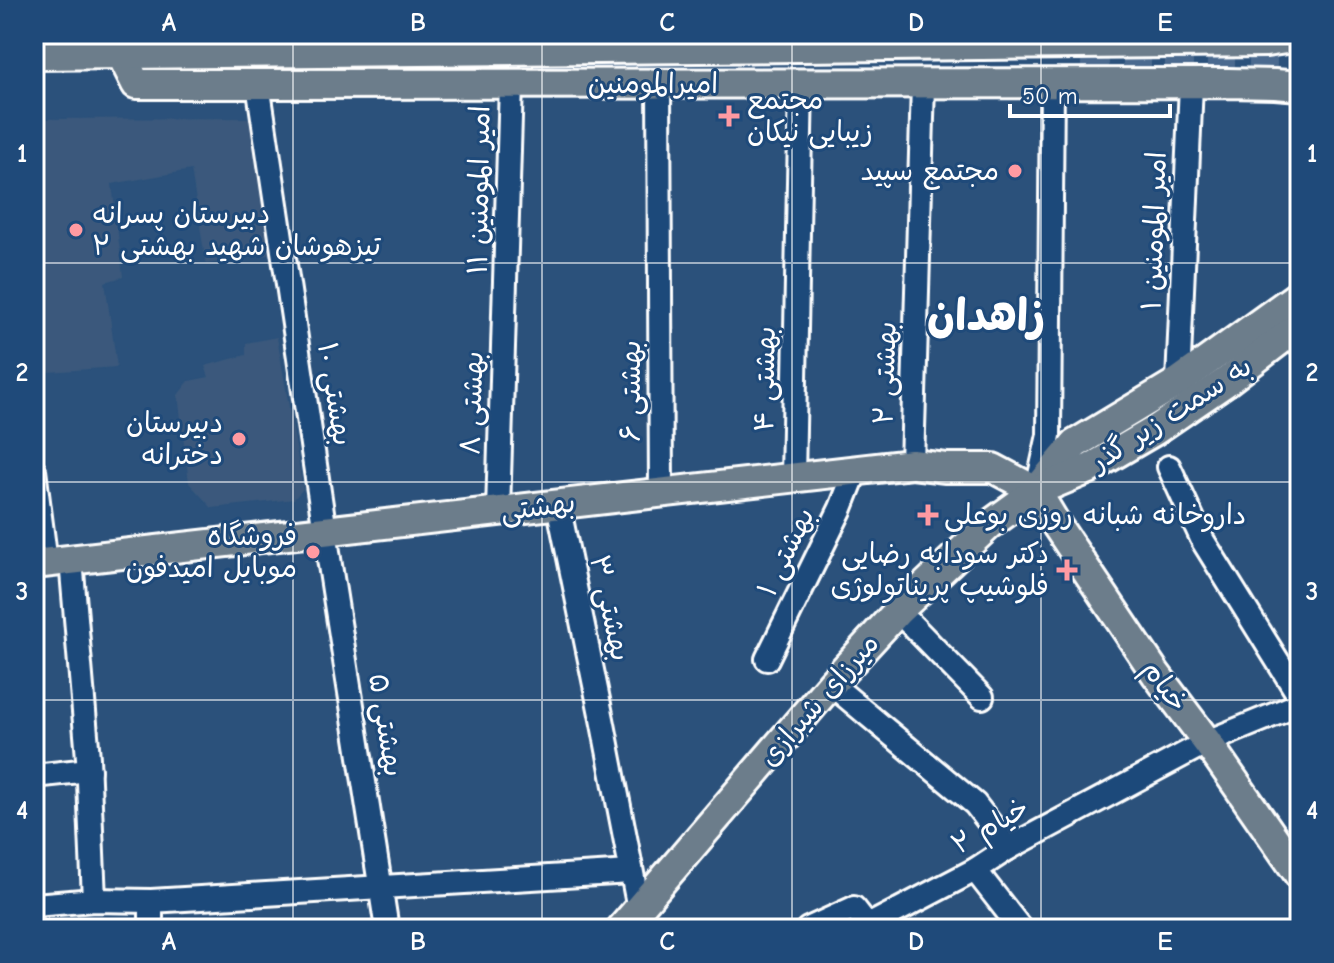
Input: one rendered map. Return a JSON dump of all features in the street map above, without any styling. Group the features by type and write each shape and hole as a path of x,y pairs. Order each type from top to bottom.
{"main road":[{"path":"771,47 960,40 1192,38 1266,42 1300,37"},
{"path":"34,55 120,44 740,41 819,57 1081,60"},
{"name":"امیرالمومنین","path":"120,44 136,84 1300,86"},
{"path":"1036,491 1075,444 1178,382 1300,294"},
{"name":"به سمت زیر گذر","path":"1036,491 1089,469 1154,431 1227,381 1300,325"},
{"name":"بهشتی","path":"51,562 912,464 993,468 1036,491"},
{"name":"میرزای شیرازی","path":"630,919 831,684 898,611 989,525 1036,491"},
{"name":"خیام","path":"1036,491 1156,674 1300,876"}],"street":[{"name":"بهشتی ۱۰","path":"258,84 325,531"},
{"name":"امیر المومنین ۱۱","path":"506,298 511,84"},
{"name":"بهشتی ۶","path":"659,84 661,492"},
{"name":"بهشتی ۴","path":"793,477 801,84"},
{"name":"بهشتی ۲","path":"912,464 923,84"},
{"path":"1036,491 1049,435 1052,84"},
{"name":"امیر المومنین ۱","path":"1178,382 1191,84"},
{"name":"بهشتی ۸","path":"498,511 506,298"},
{"path":"1169,467 1203,541 1300,697"},
{"path":"34,470 89,770 94,900"},
{"name":"بهشتی ۱","path":"767,659 841,508 856,470"},
{"name":"بهشتی ۳","path":"558,504 631,872 630,919"},
{"name":"بهشتی ۵","path":"325,531 387,929"},
{"path":"898,611 982,697"},
{"path":"831,684 975,804 1007,849"},
{"name":"خیام ۲","path":"808,929 854,908 868,926 1207,742 1300,704"},
{"path":"34,776 89,770"},
{"path":"975,870 1021,929"},
{"path":"34,905 94,900 151,901 631,872"},
{"path":"151,901 151,929"}],"shaded area":[{"name":"دبیرستان پسرانه تیزهوشان شهید بهشتی ۲","path":"255,118 275,254 206,264 191,170 112,184 123,277 105,282 117,367 34,373 34,119"},
{"name":"دبیرستان دخترانه","path":"277,337 303,489 294,499 212,508 189,483 178,395 189,381 209,377 205,366 246,355 246,343"}],"tunnel":[{"path":"1081,60 1300,63"}],"place":[{"name":"مجتمع زیبایی نیکان","path":"729,116"},
{"name":"مجتمع سپید","path":"1015,171"},
{"name":"دبیرستان پسرانه تیزهوشان شهید بهشتی ۲","path":"76,230"},
{"name":"دبیرستان دخترانه","path":"239,439"},
{"name":"داروخانه شبانه روزی بوعلی","path":"928,515"},
{"name":"فروشگاه موبایل امیدفون","path":"313,552"},
{"name":"دکتر سودابه رضایی فلوشیپ پریناتولوژی","path":"1067,570"}],"district":[{"name":"زاهدان","path":"986,315"}]}
